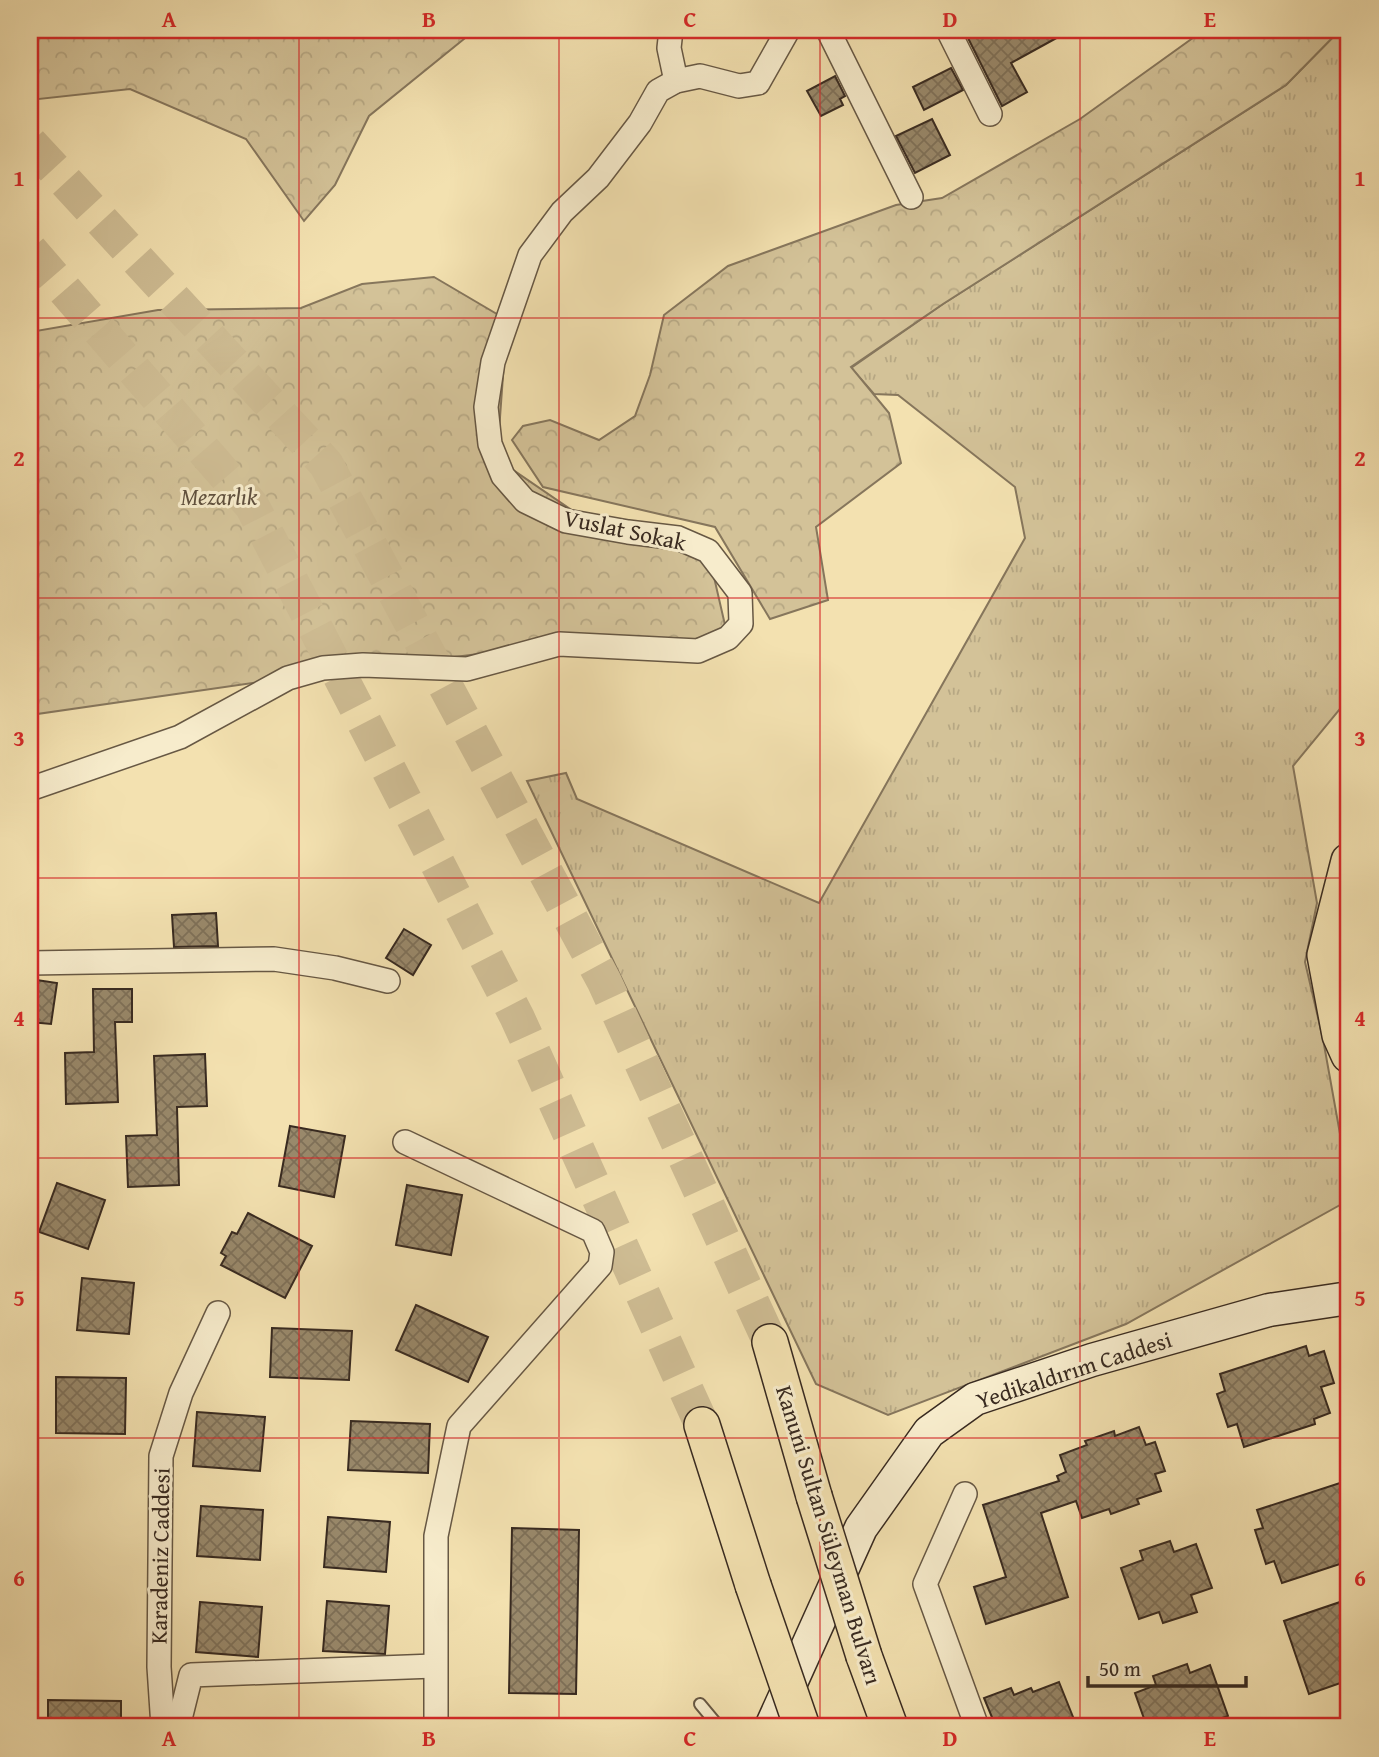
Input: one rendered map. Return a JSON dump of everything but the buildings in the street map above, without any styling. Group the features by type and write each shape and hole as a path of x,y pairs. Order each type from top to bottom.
{"main road":[{"path":"1349,860 1325,955 1340,1035 1349,1055"},
{"name":"Kanuni Sultan Süleyman Bulvarı","path":"770,1342 814,1496 864,1656 890,1727"},
{"path":"702,1425 752,1585 802,1727"}],"street":[{"path":"671,30 669,48 676,81 700,76 739,86 758,83 773,61 788,30"},
{"path":"828,30 911,197"},
{"path":"948,30 990,114"},
{"name":"Vuslat Sokak","path":"30,789 180,737 288,678 323,668 363,665 467,669 558,644 698,651 728,638 741,624 740,593 708,551 678,538 566,521 525,502 503,476 490,444 486,407 493,362 530,255 562,212 598,178 640,123 658,91 676,81"},
{"path":"30,963 274,959 335,968 388,981"},
{"path":"405,1142 593,1231 602,1252 600,1266 458,1426 436,1536 436,1727"},
{"name":"Yedikaldırım Caddesi","path":"771,1727 861,1528 929,1432 975,1399 1092,1360 1269,1310 1349,1298"},
{"name":"Karadeniz Caddesi","path":"163,1727 159,1667 161,1456 181,1393 218,1313"},
{"path":"965,1493 925,1584 977,1727"},
{"path":"178,1727 191,1675 434,1666"}],"lane":[{"path":"701,1704 717,1727"}],"green space":[{"path":"30,30 475,30 369,116 335,185 304,221 246,139 130,89 30,100"},
{"path":"1204,30 1340,30 1286,85 943,304 851,367 889,413 901,463 816,527 828,600 770,619 715,527 543,487 512,440 523,426 550,420 599,440 635,416 650,375 664,315 728,266 896,205 942,198 1080,119"},
{"path":"1340,30 1349,30 1349,698 1293,766 1317,903 1305,962 1323,1039 1349,1184 1349,1200 1126,1324 888,1415 816,1384 527,781 566,773 577,799 819,903 1025,538 1015,487 898,395 874,394 851,368 943,304 1286,85"},
{"name":"Mezarlık","path":"434,277 507,320 497,459 595,526 708,551 728,638 558,644 288,678 30,715 30,332 158,310 301,308 362,284"}],"tunnel":[{"path":"30,143 326,464 604,981 770,1342"},
{"path":"30,250 252,506 517,1017 702,1425"}]}
